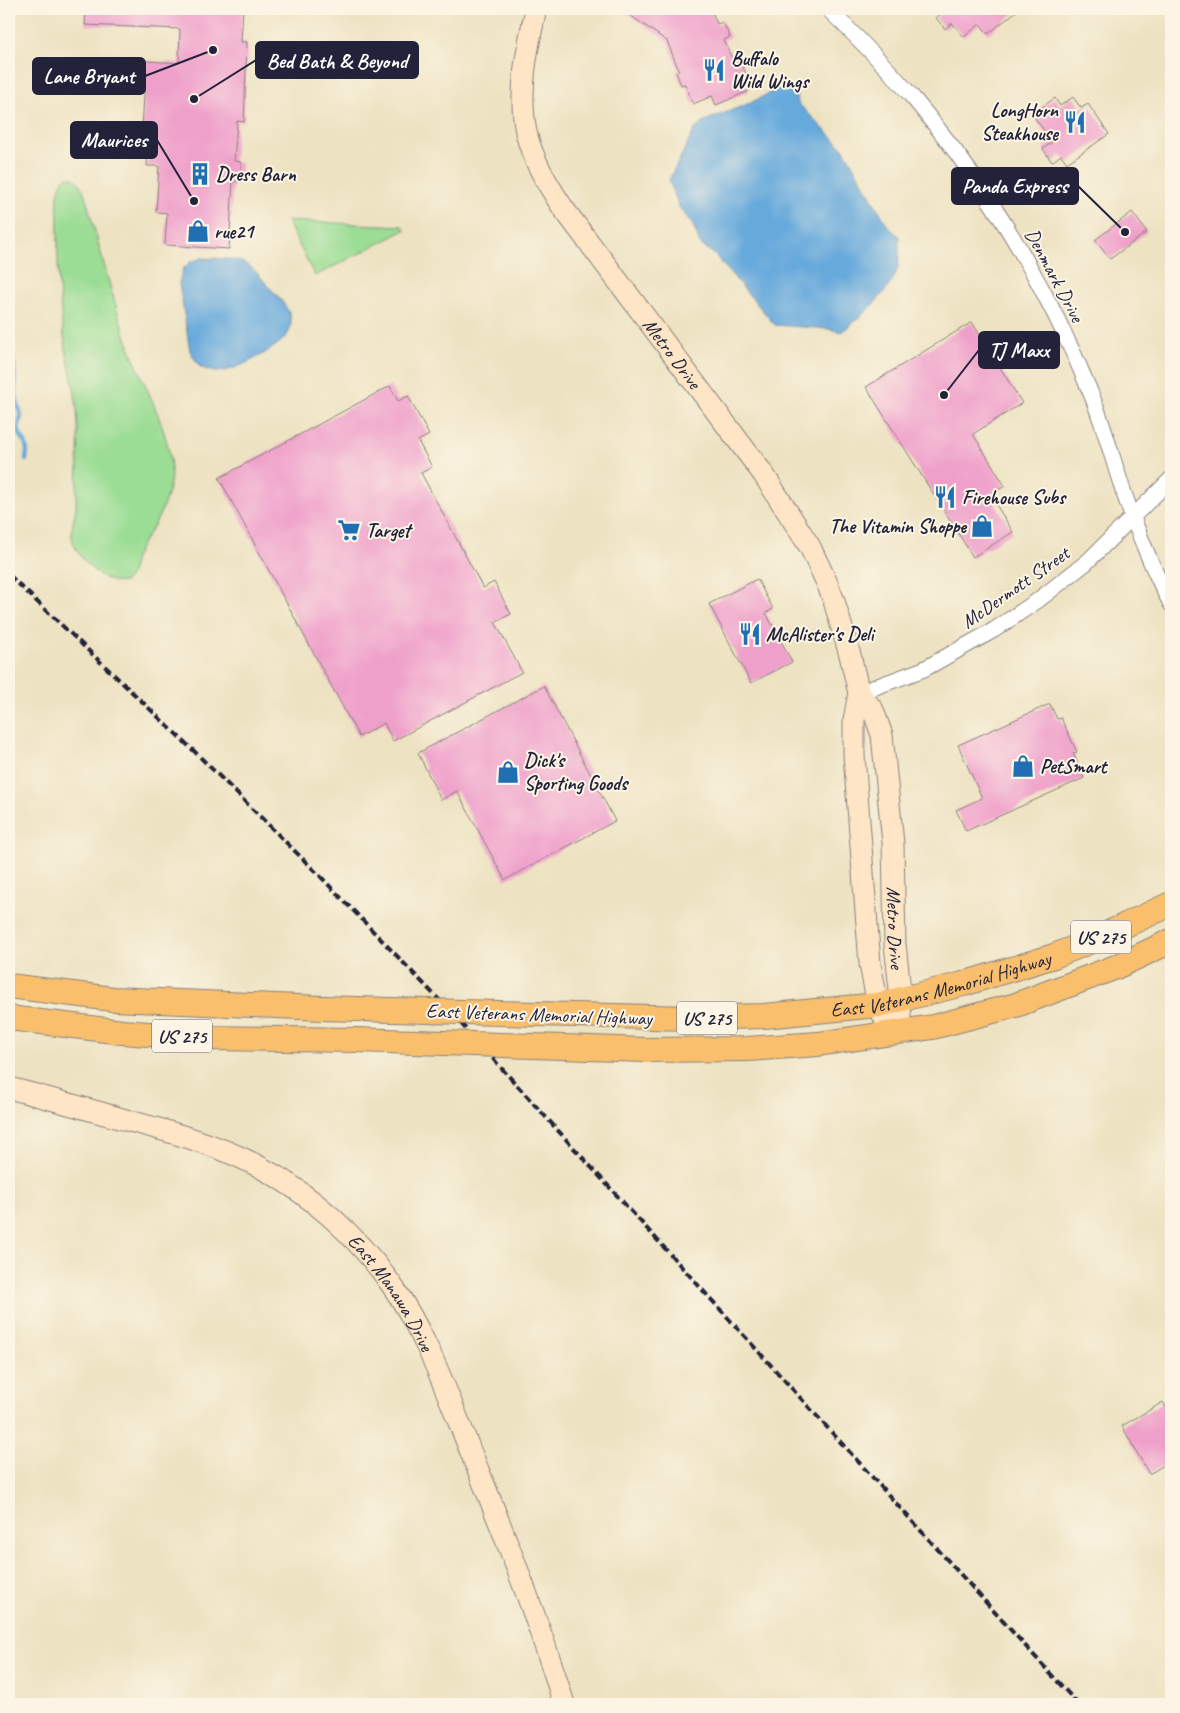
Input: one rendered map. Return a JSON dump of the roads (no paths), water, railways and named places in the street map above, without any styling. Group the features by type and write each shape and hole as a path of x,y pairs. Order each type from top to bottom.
{"main road":[{"name":"East Veterans Memorial Highway","path":"9,986 113,999 322,1008 689,1018 764,1016 878,1005 972,982 1054,956 1171,904"},
{"name":"East Veterans Memorial Highway","path":"9,1018 122,1032 200,1038 357,1040 644,1050 747,1049 818,1044 933,1027 1016,1005 1116,967 1171,941"}],"street":[{"name":"Metro Drive","path":"536,9 526,61 522,99 526,133 540,169 563,208 764,475 807,541 820,566 834,601 859,693 854,720 854,755 870,964 878,1005 892,1033"},
{"name":"Denmark Drive","path":"828,9 888,69 926,114 989,200 1019,248 1050,304 1080,366 1106,435 1132,517 1171,604"},
{"name":"McDermott Street","path":"859,693 924,669 994,630 1037,601 1087,562 1171,479"},
{"name":"Metro Drive","path":"859,693 873,710 882,735 893,843 895,944 901,999 900,1017 892,1033"},
{"name":"East Manawa Drive","path":"9,1088 166,1131 233,1154 280,1178 322,1208 355,1240 392,1286 424,1342 523,1584 541,1632 564,1704"}],"water":[{"path":"785,85 794,92 798,103 843,148 889,228 899,236 898,267 890,285 866,312 841,332 829,329 775,325 715,255 700,244 693,225 679,207 669,180 695,129 707,120 750,103"},
{"path":"202,258 234,260 248,265 258,273 282,301 291,319 289,332 277,345 257,358 225,371 217,372 199,366 190,351 179,283 183,269 190,262"}],"waterway":[{"path":"9,44 11,29 10,9"},
{"path":"9,345 14,365 16,397 21,416 18,429 25,442 27,450 26,460"}],"railway":[{"path":"9,575 194,751 322,878 446,1007 1078,1704"}],"place":[{"name":"Lane Bryant","path":"213,50"},
{"name":"Buffalo Wild Wings","path":"714,70"},
{"name":"Bed Bath & Beyond","path":"194,99"},
{"name":"LongHorn Steakhouse","path":"1075,122"},
{"name":"Dress Barn","path":"200,174"},
{"name":"Maurices","path":"194,201"},
{"name":"rue21","path":"198,231"},
{"name":"Panda Express","path":"1125,232"},
{"name":"TJ Maxx","path":"944,395"},
{"name":"Firehouse Subs","path":"945,497"},
{"name":"The Vitamin Shoppe","path":"982,526"},
{"name":"Target","path":"349,530"},
{"name":"McAlister's Deli","path":"750,634"},
{"name":"PetSmart","path":"1023,766"},
{"name":"Dick's Sporting Goods","path":"508,772"}]}
